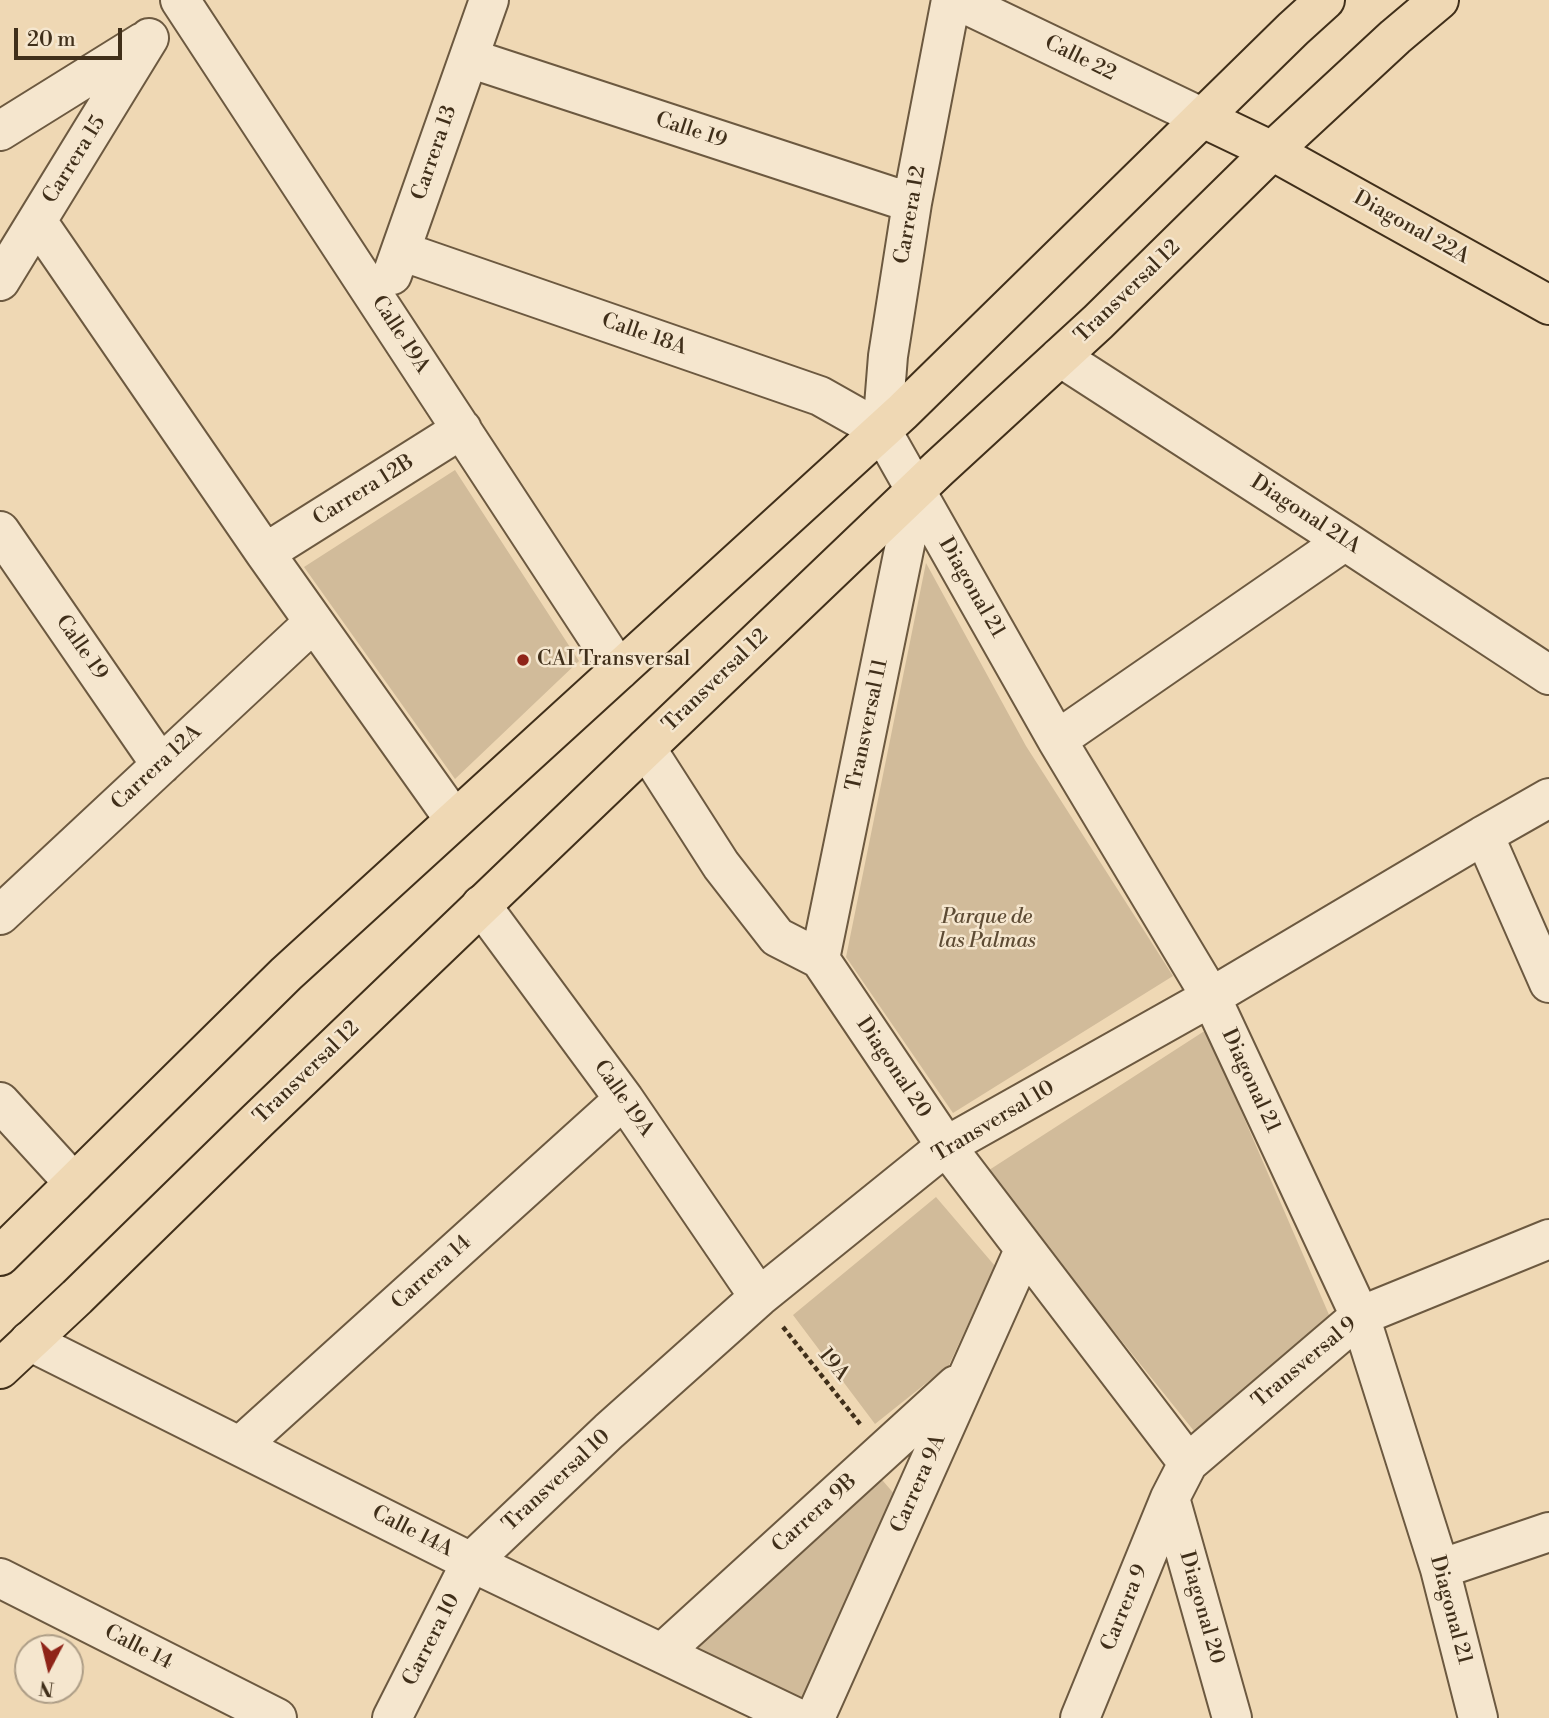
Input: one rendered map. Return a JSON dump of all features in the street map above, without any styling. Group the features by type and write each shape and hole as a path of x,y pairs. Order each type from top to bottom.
{"main road":[{"path":"0,1256 286,974 881,430 1325,0"},
{"name":"Transversal 12","path":"0,1369 481,905 916,491 1098,322 1272,152 1395,37 1439,0"},
{"name":"Diagonal 22A","path":"1203,118 1272,152 1549,305"}],"street":[{"name":"Carrera 13","path":"381,305 489,0"},
{"name":"Carrera 12","path":"881,430 888,356 912,203 951,0"},
{"name":"Calle 22","path":"957,0 1203,118"},
{"path":"0,131 149,38 184,6"},
{"name":"Calle 19A","path":"184,6 619,670"},
{"name":"Carrera 15","path":"0,281 149,38"},
{"name":"Calle 19","path":"468,58 912,203"},
{"path":"37,221 265,553 454,819"},
{"name":"Calle 18A","path":"401,251 820,396 881,430"},
{"name":"Diagonal 21A","path":"1060,357 1549,675"},
{"name":"Carrera 12B","path":"265,553 462,429"},
{"name":"Diagonal 21","path":"881,430 1057,740 1211,997 1360,1316 1440,1569 1478,1718"},
{"name":"Transversal 11","path":"820,959 916,491"},
{"name":"Calle 19","path":"0,531 161,765"},
{"path":"1057,740 1345,541"},
{"name":"Carrera 12A","path":"3,906 161,765 314,622"},
{"name":"Diagonal 20","path":"646,748 721,865 777,937 820,959 946,1146 1188,1463"},
{"name":"Transversal 10","path":"471,1562 609,1431 759,1297 946,1146 1211,997 1549,799"},
{"path":"1484,835 1549,983"},
{"name":"Calle 19A","path":"481,905 624,1099 759,1297"},
{"name":"Carrera 14","path":"240,1446 624,1099"},
{"path":"0,1102 74,1184"},
{"name":"Transversal 9","path":"1170,1498 1188,1463 1360,1316 1549,1239"},
{"name":"Carrera 9A","path":"815,1718 1024,1250"},
{"name":"Calle 14A","path":"29,1341 471,1562 797,1718"},
{"name":"Carrera 9B","path":"662,1653 967,1374"},
{"path":"883,1452 916,1491"},
{"name":"Diagonal 20","path":"1170,1498 1232,1718"},
{"name":"Carrera 9","path":"1080,1718 1170,1498"},
{"path":"1440,1569 1549,1532"},
{"name":"Carrera 10","path":"392,1718 471,1562"},
{"name":"Calle 14","path":"0,1577 277,1718"}],"path":[{"name":"19A","path":"759,1297 883,1452"}],"green space":[{"path":"455,470 579,661 455,779 304,567"},
{"name":"Parque de las Palmas","path":"926,563 1026,746 1173,976 953,1113 846,957"},
{"path":"1206,1030 1330,1317 1194,1431 986,1172"},
{"path":"936,1197 995,1266 949,1365 875,1424 793,1315"},
{"path":"877,1474 896,1496 803,1703 693,1652"}],"place":[{"name":"CAI Transversal","path":"523,660"}]}
